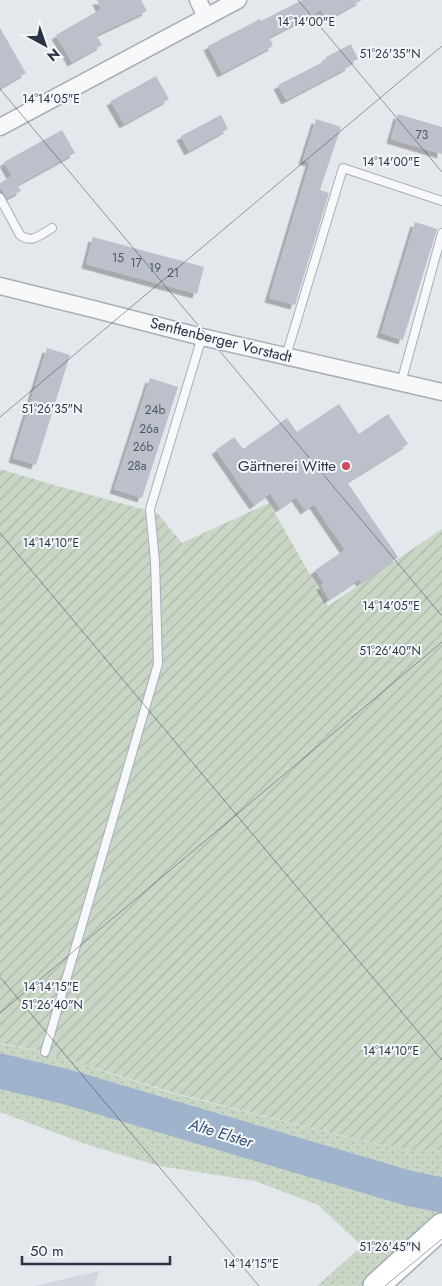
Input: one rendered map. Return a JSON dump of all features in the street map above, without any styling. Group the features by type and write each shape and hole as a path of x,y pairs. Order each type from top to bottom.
{"main road":[{"path":"376,1286 442,1226"}],"street":[{"path":"198,0 206,17"},
{"path":"0,127 238,0"},
{"name":"Senftenberger Vorstadt","path":"0,286 202,337 442,392"}],"lane":[{"path":"286,356 343,168 442,201"},
{"path":"0,198 20,235 25,239 31,240 52,228"},
{"path":"401,383 442,233"},
{"path":"45,1052 158,664 155,561 150,509 202,337"}],"shaded area":[{"path":"99,1271 95,1286 34,1286"}],"green space":[{"path":"0,469 157,513 182,543 269,503 328,606 442,529 442,1150 416,1151 371,1143 171,1092 45,1052 0,1043"},
{"path":"0,1044 45,1052 171,1093 370,1143 416,1151 442,1150 442,1227 376,1286 317,1286 362,1246 318,1205 255,1181 159,1166 88,1145 0,1112"}],"building":[{"path":"97,0 141,0 147,11 96,35 102,45 72,62 56,35 101,9"},
{"path":"302,0 362,0 326,20 321,10 269,37 273,46 222,73 208,46"},
{"path":"0,28 26,73 0,88"},
{"path":"351,44 358,59 349,64 350,66 286,100 278,85 327,60 326,57"},
{"path":"156,76 169,99 124,124 111,101"},
{"path":"398,114 442,127 442,154 391,139"},
{"path":"221,115 228,129 189,151 181,136"},
{"path":"316,119 341,127 320,190 329,193 295,305 269,298 310,162 303,160"},
{"path":"62,130 75,153 17,185 4,162"},
{"path":"12,176 21,191 7,198 0,187 0,183"},
{"path":"415,222 437,229 403,340 381,333"},
{"path":"93,237 204,267 197,294 86,264"},
{"path":"47,348 70,355 36,465 13,458"},
{"path":"150,378 178,387 142,498 114,489"},
{"path":"339,404 359,434 388,414 408,444 347,482 398,557 361,582 359,579 329,599 321,585 324,584 315,570 345,550 314,504 305,510 296,497 280,508 270,493 254,505 216,450 234,437 243,449 287,418 297,432"}],"waterway":[{"name":"Alte Elster","path":"0,1071 67,1087 408,1188 442,1195"}],"place":[{"name":"Gärtnerei Witte","path":"346,466"}]}
